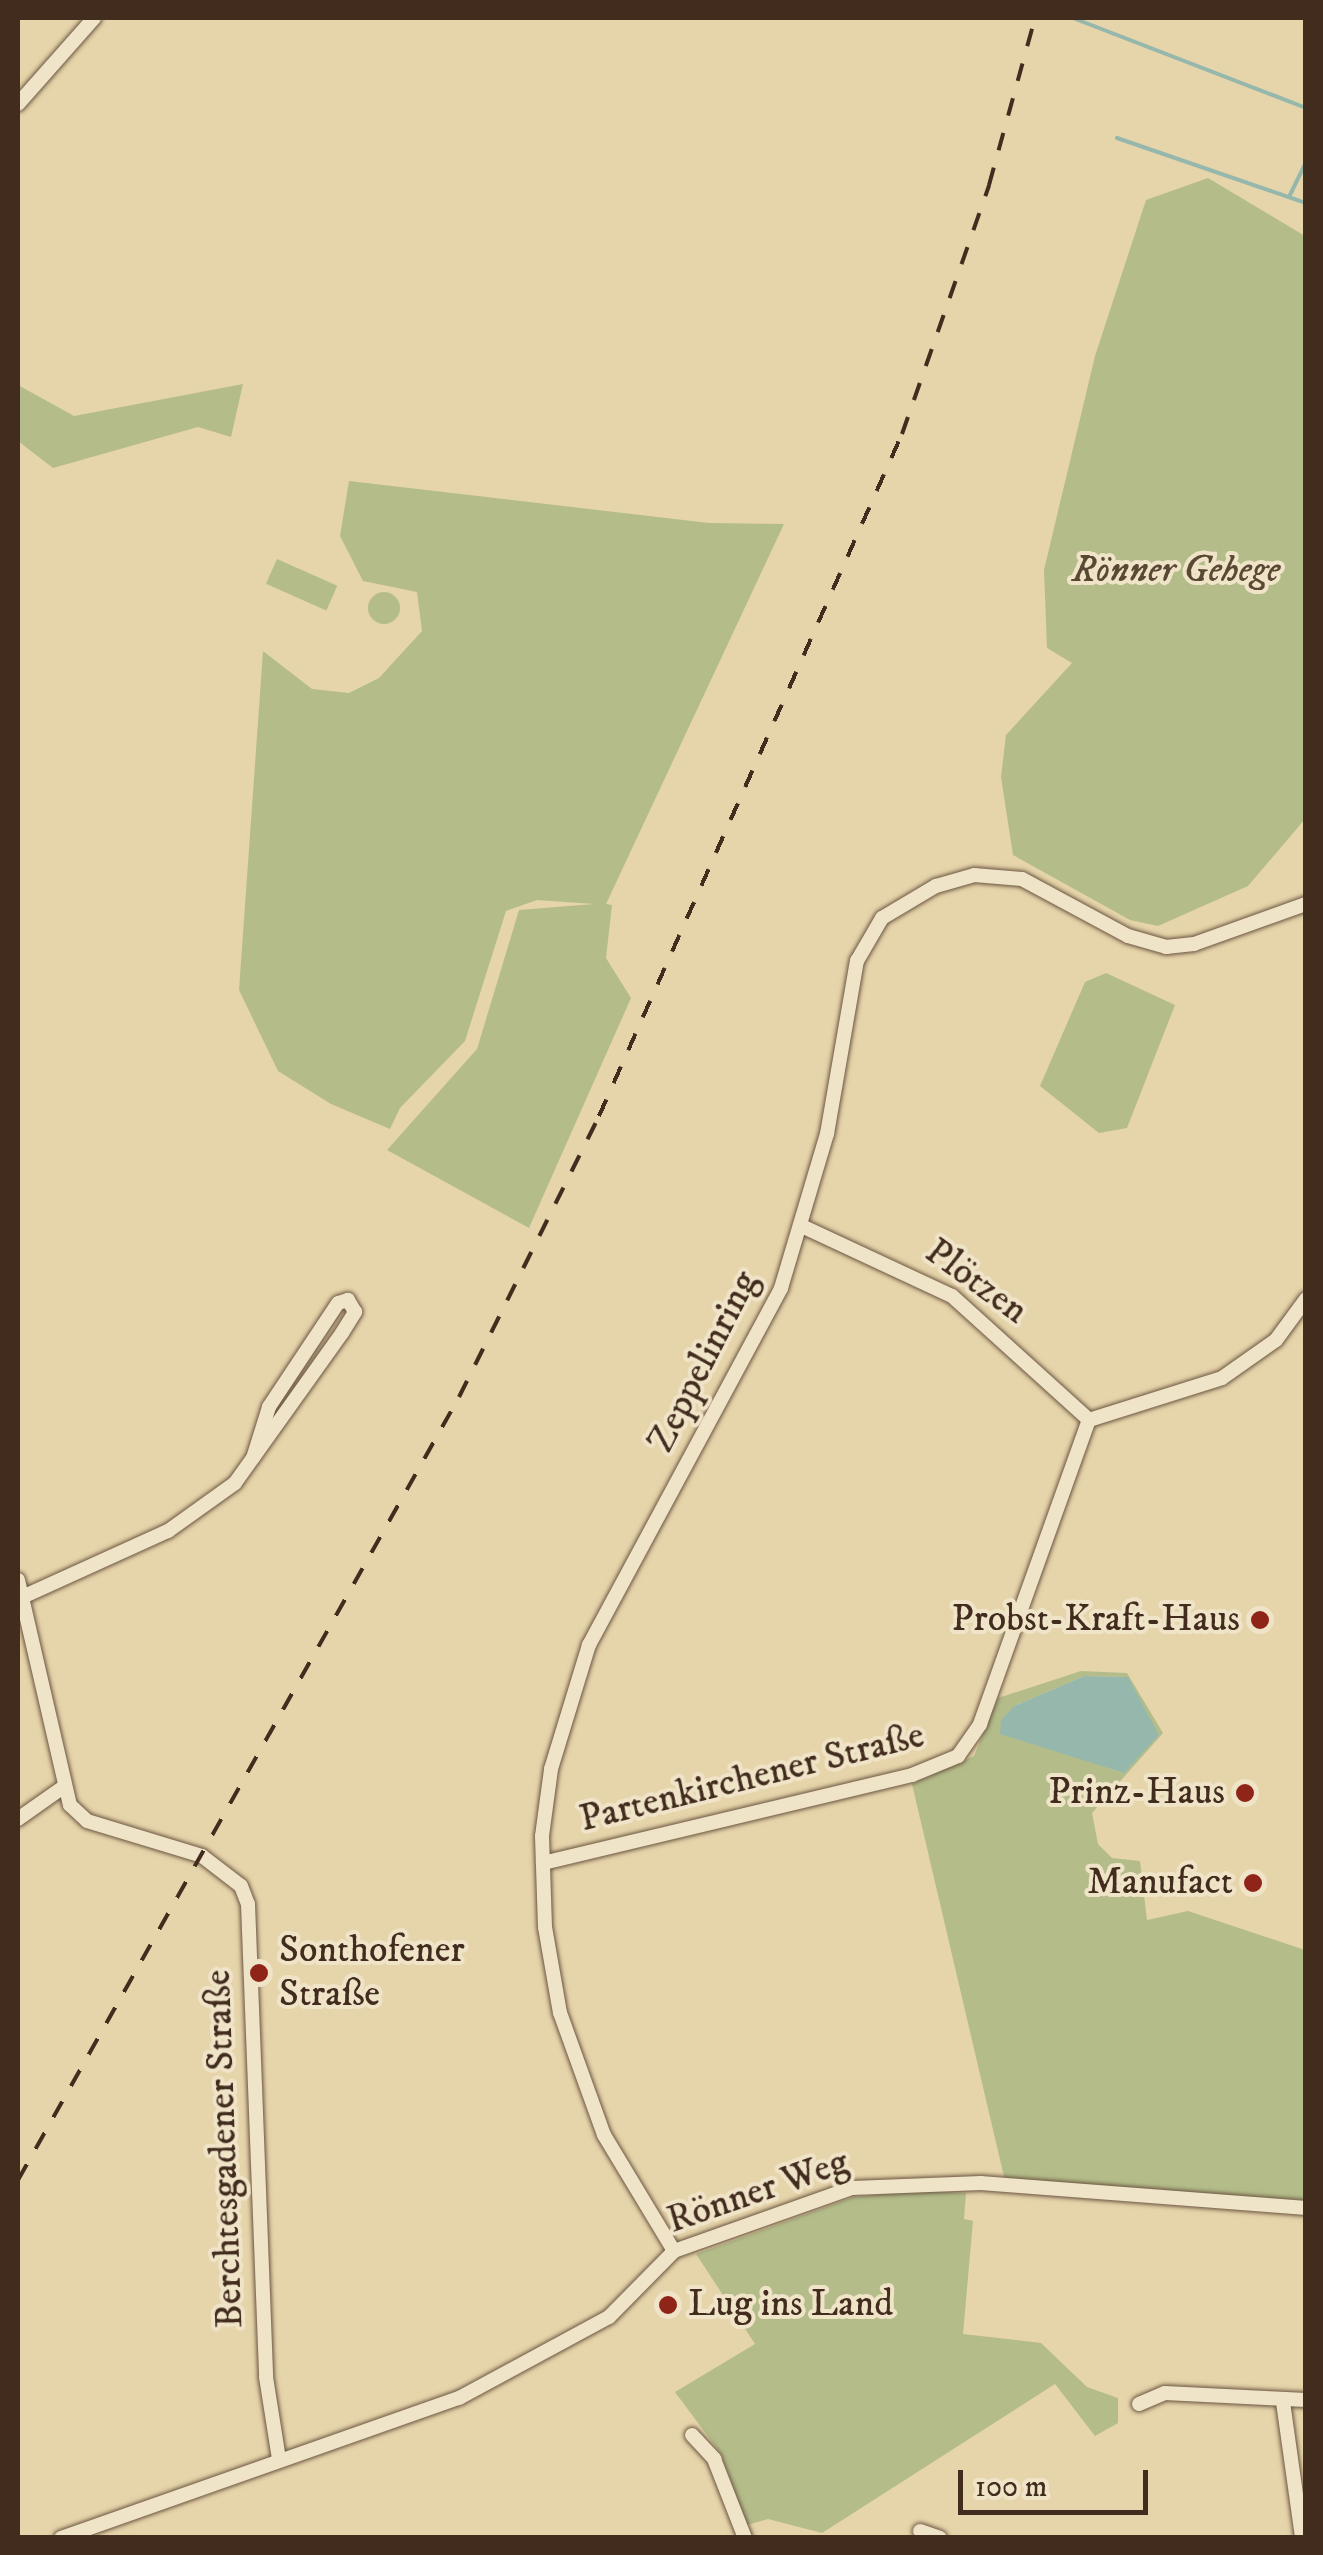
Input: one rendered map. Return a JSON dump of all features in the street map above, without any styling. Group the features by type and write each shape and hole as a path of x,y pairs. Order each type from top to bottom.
{"street":[{"path":"18,104 94,18"},
{"name":"Zeppelinring","path":"674,2251 604,2135 578,2068 551,1972 543,1863 551,1769 589,1645 746,1363 804,1228 857,961 882,918 936,886 974,875 1022,879 1128,936 1166,947 1194,944 1306,904"},
{"name":"Plötzen","path":"804,1228 952,1296 1090,1420"},
{"path":"1090,1420 1222,1378 1276,1340 1306,1299"},
{"path":"21,1599 168,1531 222,1494 253,1458 355,1312 348,1300 338,1302 269,1407 253,1458"},
{"name":"Partenkirchener Straße","path":"543,1863 912,1775 958,1756 980,1724 1090,1420"},
{"path":"18,1580 62,1788 18,1819"},
{"name":"Berchtesgadener Straße","path":"62,1788 87,1821 202,1856 238,1884 248,1904 266,2377 279,2459"},
{"name":"Rönner Weg","path":"61,2538 459,2398 609,2317 674,2251 852,2188 917,2182 1306,2208"},
{"path":"1139,2404 1165,2393 1283,2402 1306,2400"},
{"path":"1283,2402 1302,2538"},
{"path":"692,2435 714,2460 745,2538"},
{"path":"920,2530 940,2538"}],"green space":[{"name":"Rönner Gehege","path":"1208,178 1305,236 1305,819 1248,886 1158,926 1130,920 1013,855 1001,777 1006,735 1072,663 1047,648 1044,570 1095,356 1146,200"},
{"path":"243,384 231,437 198,427 53,468 18,441 18,385 74,416"},
{"path":"349,481 709,523 784,524 606,904 612,905 606,958 631,998 529,1228 387,1150 477,1049 519,910 594,904 537,900 506,911 465,1041 400,1108 390,1129 331,1104 278,1071 239,990 263,651 312,689 349,693 379,678 422,631 417,592 363,581 340,536"},
{"path":"277,559 337,586 326,611 266,584"},
{"path":"384,592 395,597 400,608 395,619 384,624 373,619 368,608 373,597"},
{"path":"1106,973 1175,1005 1127,1128 1099,1133 1040,1086 1085,982"},
{"path":"1081,1671 1127,1673 1163,1733 1092,1813 1098,1844 1112,1858 1140,1861 1147,1920 1188,1911 1305,1950 1305,2200 1005,2181 912,1784 974,1756 998,1698","holes":["1084,1676 1128,1677 1124,1773 1074,1756 1014,1706"]},
{"path":"918,2191 966,2193 964,2219 973,2221 963,2334 1041,2343 1087,2387 1118,2398 1118,2423 1095,2436 1055,2384 822,2533 768,2519 747,2525 721,2454 675,2392 755,2344 696,2254 854,2197"}],"water":[{"path":"1084,1676 1128,1677 1159,1735 1124,1773 1000,1734 1001,1720 1014,1706"}],"waterway":[{"path":"1073,18 1306,108"},
{"path":"1117,138 1306,203"},
{"path":"1289,197 1306,162"}],"railway":[{"path":"18,2180 459,1397 599,1116 902,434 989,185 1035,18"}],"place":[{"name":"Probst-Kraft-Haus","path":"1260,1620"},
{"name":"Prinz-Haus","path":"1245,1793"},
{"name":"Manufact","path":"1253,1883"},
{"name":"Sonthofener Straße","path":"259,1973"},
{"name":"Lug ins Land","path":"668,2305"}]}
